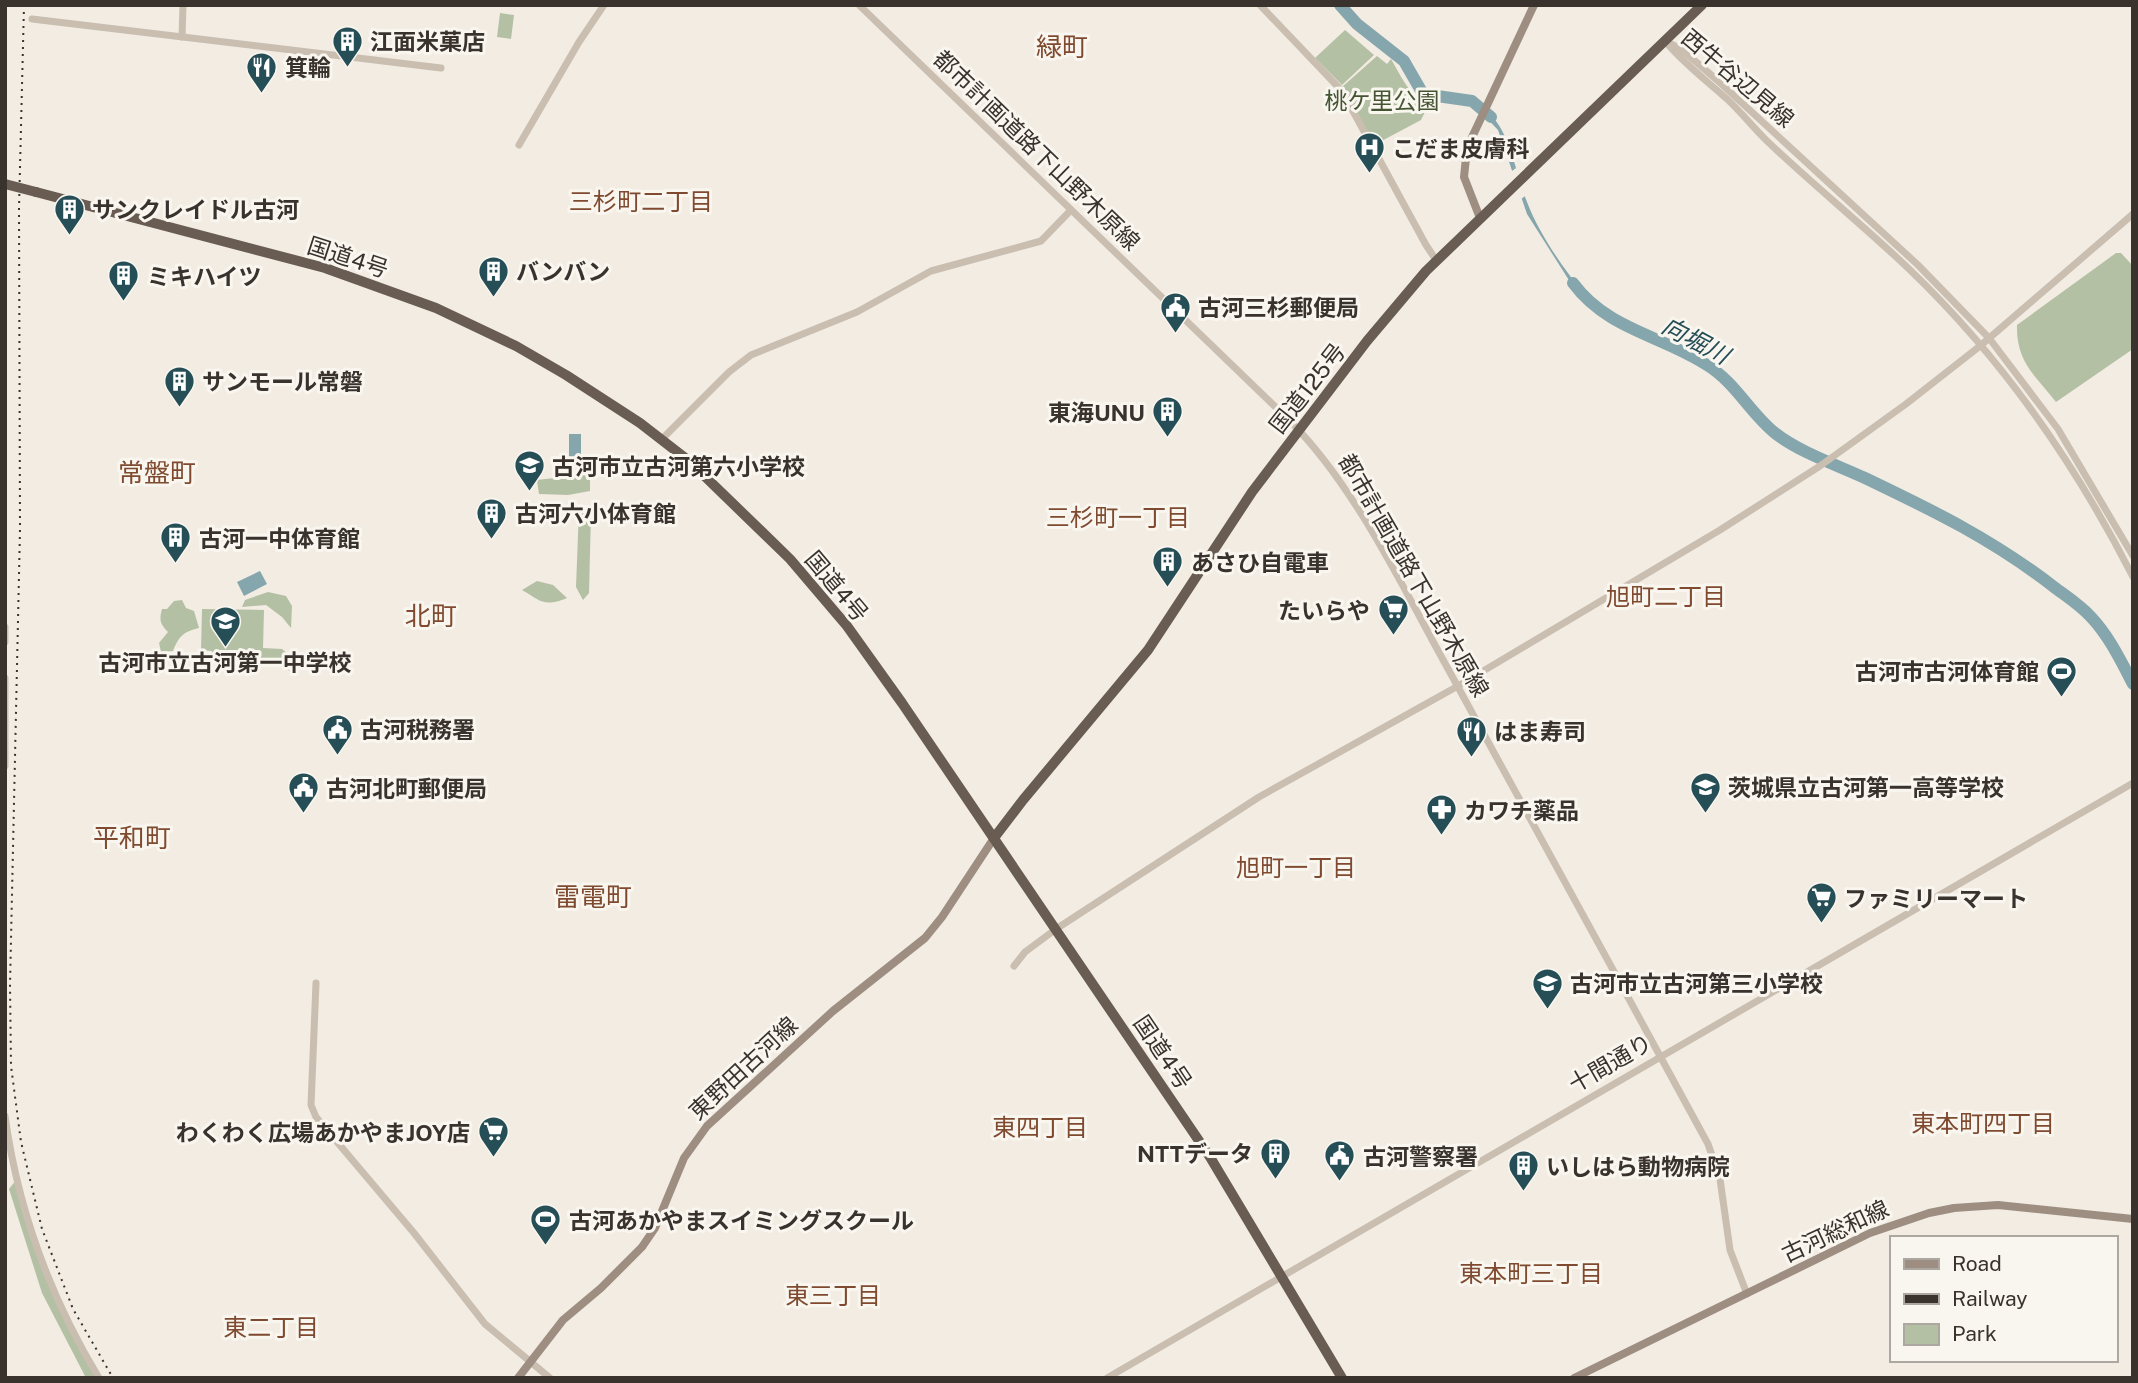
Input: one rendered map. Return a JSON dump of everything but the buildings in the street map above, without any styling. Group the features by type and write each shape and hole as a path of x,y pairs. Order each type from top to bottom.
{"highway":[{"name":"国道125号","path":"994,838 1148,650 1252,492 1367,341 1436,260 1702,5"},
{"name":"国道4号","path":"5,184 325,268 436,308 516,346 566,375 662,439 689,461 790,559 829,604 902,703 1210,1157 1342,1378"}],"main road":[{"path":"1480,218 1467,187 1464,166 1467,148 1534,5"},
{"name":"東野田古河線","path":"518,1378 563,1320 601,1289 642,1247 655,1228 684,1158 707,1126 833,1011 925,938 994,838"},
{"name":"古河総和線","path":"1574,1378 1870,1233 1902,1221 1977,1205 2020,1206 2133,1220"}],"street":[{"path":"182,37 183,5"},
{"path":"519,145 579,42 604,5"},
{"name":"都市計画道路下山野木原線","path":"859,5 1299,430 1348,493 1458,686 1713,1156 1720,1179 1730,1251 1747,1294"},
{"path":"1259,5 1342,91 1436,260"},
{"path":"32,19 441,68"},
{"name":"西牛谷辺見線","path":"1665,41 1681,49 1717,80 1918,265 1989,338 2059,429 2133,556"},
{"name":"西牛谷辺見線","path":"1665,41 1767,141 1909,269 1980,346 2029,404 2065,458 2091,499 2133,577"},
{"path":"662,439 729,372 751,355 856,312 931,271 1041,241 1072,210"},
{"path":"1014,966 1026,952 1056,929 1259,797 1458,686 1720,530 1820,466 1980,346 2133,214"},
{"path":"5,627 5,642"},
{"path":"5,678 5,766"},
{"name":"十間通り","path":"1107,1378 2133,783"},
{"path":"316,983 312,1105 316,1117 414,1233 485,1324 550,1378"},
{"path":"5,1116 15,1176 31,1233 67,1320 99,1378"}],"green space":[{"path":"500,13 514,15 511,39 497,37"},
{"path":"1345,30 1374,55 1342,85 1315,58"},
{"name":"桃ケ里公園","path":"1377,56 1387,64 1391,59 1411,91 1429,104 1421,120 1374,145 1342,87"},
{"path":"2116,253 2121,253 2133,266 2133,349 2056,402 2023,359 2017,325"},
{"path":"590,476 590,491 568,495 539,494 537,480"},
{"path":"579,509 591,513 589,593 583,600 576,587"},
{"path":"537,581 553,585 567,598 547,602 522,590"},
{"path":"268,592 286,596 292,606 291,628 266,605 242,607 245,600"},
{"path":"182,600 186,608 194,611 199,628 182,635 173,651 161,652 159,643 168,632 161,622 162,609 167,609 174,601"},
{"path":"202,609 264,610 263,648 282,649 289,655 291,672 272,661 246,657 215,659 212,651 201,650"},
{"path":"16,1180 50,1285 99,1378 86,1378 42,1293 9,1189"}],"water":[{"path":"1482,106 1506,138 1532,214 1552,249 1583,293 1579,296 1527,214 1498,130 1479,110"},
{"path":"569,434 581,434 581,461 569,461"},
{"path":"260,571 267,584 244,596 237,582"}],"pier":[{"path":"1519,166 1528,194 1518,201 1509,173"}],"waterway":[{"name":"向堀川","path":"1340,5 1357,24 1404,61 1423,94 1472,101 1491,117"},
{"name":"向堀川","path":"1573,283 1587,299 1619,322 1689,355 1717,372 1766,425 1785,440 1939,514 2031,570 2091,617 2109,640 2133,684"}],"railway":[{"path":"24,5 19,208 20,529 10,985 11,1066 21,1142 42,1229 73,1309 113,1378"}],"place":[{"name":"江面米菓店","path":"347,68"},
{"name":"箕輪","path":"262,94"},
{"name":"こだま皮膚科","path":"1369,175"},
{"name":"サンクレイドル古河","path":"69,236"},
{"name":"バンバン","path":"493,298"},
{"name":"ミキハイツ","path":"124,303"},
{"name":"古河三杉郵便局","path":"1175,334"},
{"name":"サンモール常磐","path":"179,408"},
{"name":"東海UNU","path":"1168,439"},
{"name":"古河市立古河第六小学校","path":"529,493"},
{"name":"古河六小体育館","path":"492,540"},
{"name":"古河一中体育館","path":"176,565"},
{"name":"あさひ自電車","path":"1168,589"},
{"name":"たいらや","path":"1393,637"},
{"name":"古河市立古河第一中学校","path":"225,648"},
{"name":"古河市古河体育館","path":"2062,698"},
{"name":"古河税務署","path":"337,756"},
{"name":"はま寿司","path":"1471,758"},
{"name":"茨城県立古河第一高等学校","path":"1705,814"},
{"name":"古河北町郵便局","path":"303,815"},
{"name":"カワチ薬品","path":"1441,837"},
{"name":"ファミリーマート","path":"1821,925"},
{"name":"古河市立古河第三小学校","path":"1547,1010"},
{"name":"わくわく広場あかやまJOY店","path":"493,1159"},
{"name":"NTTデータ","path":"1276,1180"},
{"name":"古河警察署","path":"1340,1183"},
{"name":"いしはら動物病院","path":"1523,1193"},
{"name":"古河あかやまスイミングスクール","path":"546,1247"}],"district":[{"name":"緑町","path":"1062,46"},
{"name":"三杉町二丁目","path":"641,201"},
{"name":"常盤町","path":"157,472"},
{"name":"三杉町一丁目","path":"1118,517"},
{"name":"旭町二丁目","path":"1666,596"},
{"name":"北町","path":"431,615"},
{"name":"平和町","path":"132,837"},
{"name":"旭町一丁目","path":"1296,867"},
{"name":"雷電町","path":"593,896"},
{"name":"東本町四丁目","path":"1983,1123"},
{"name":"東四丁目","path":"1040,1127"},
{"name":"東本町三丁目","path":"1531,1273"},
{"name":"東三丁目","path":"833,1295"},
{"name":"東二丁目","path":"271,1327"}]}
